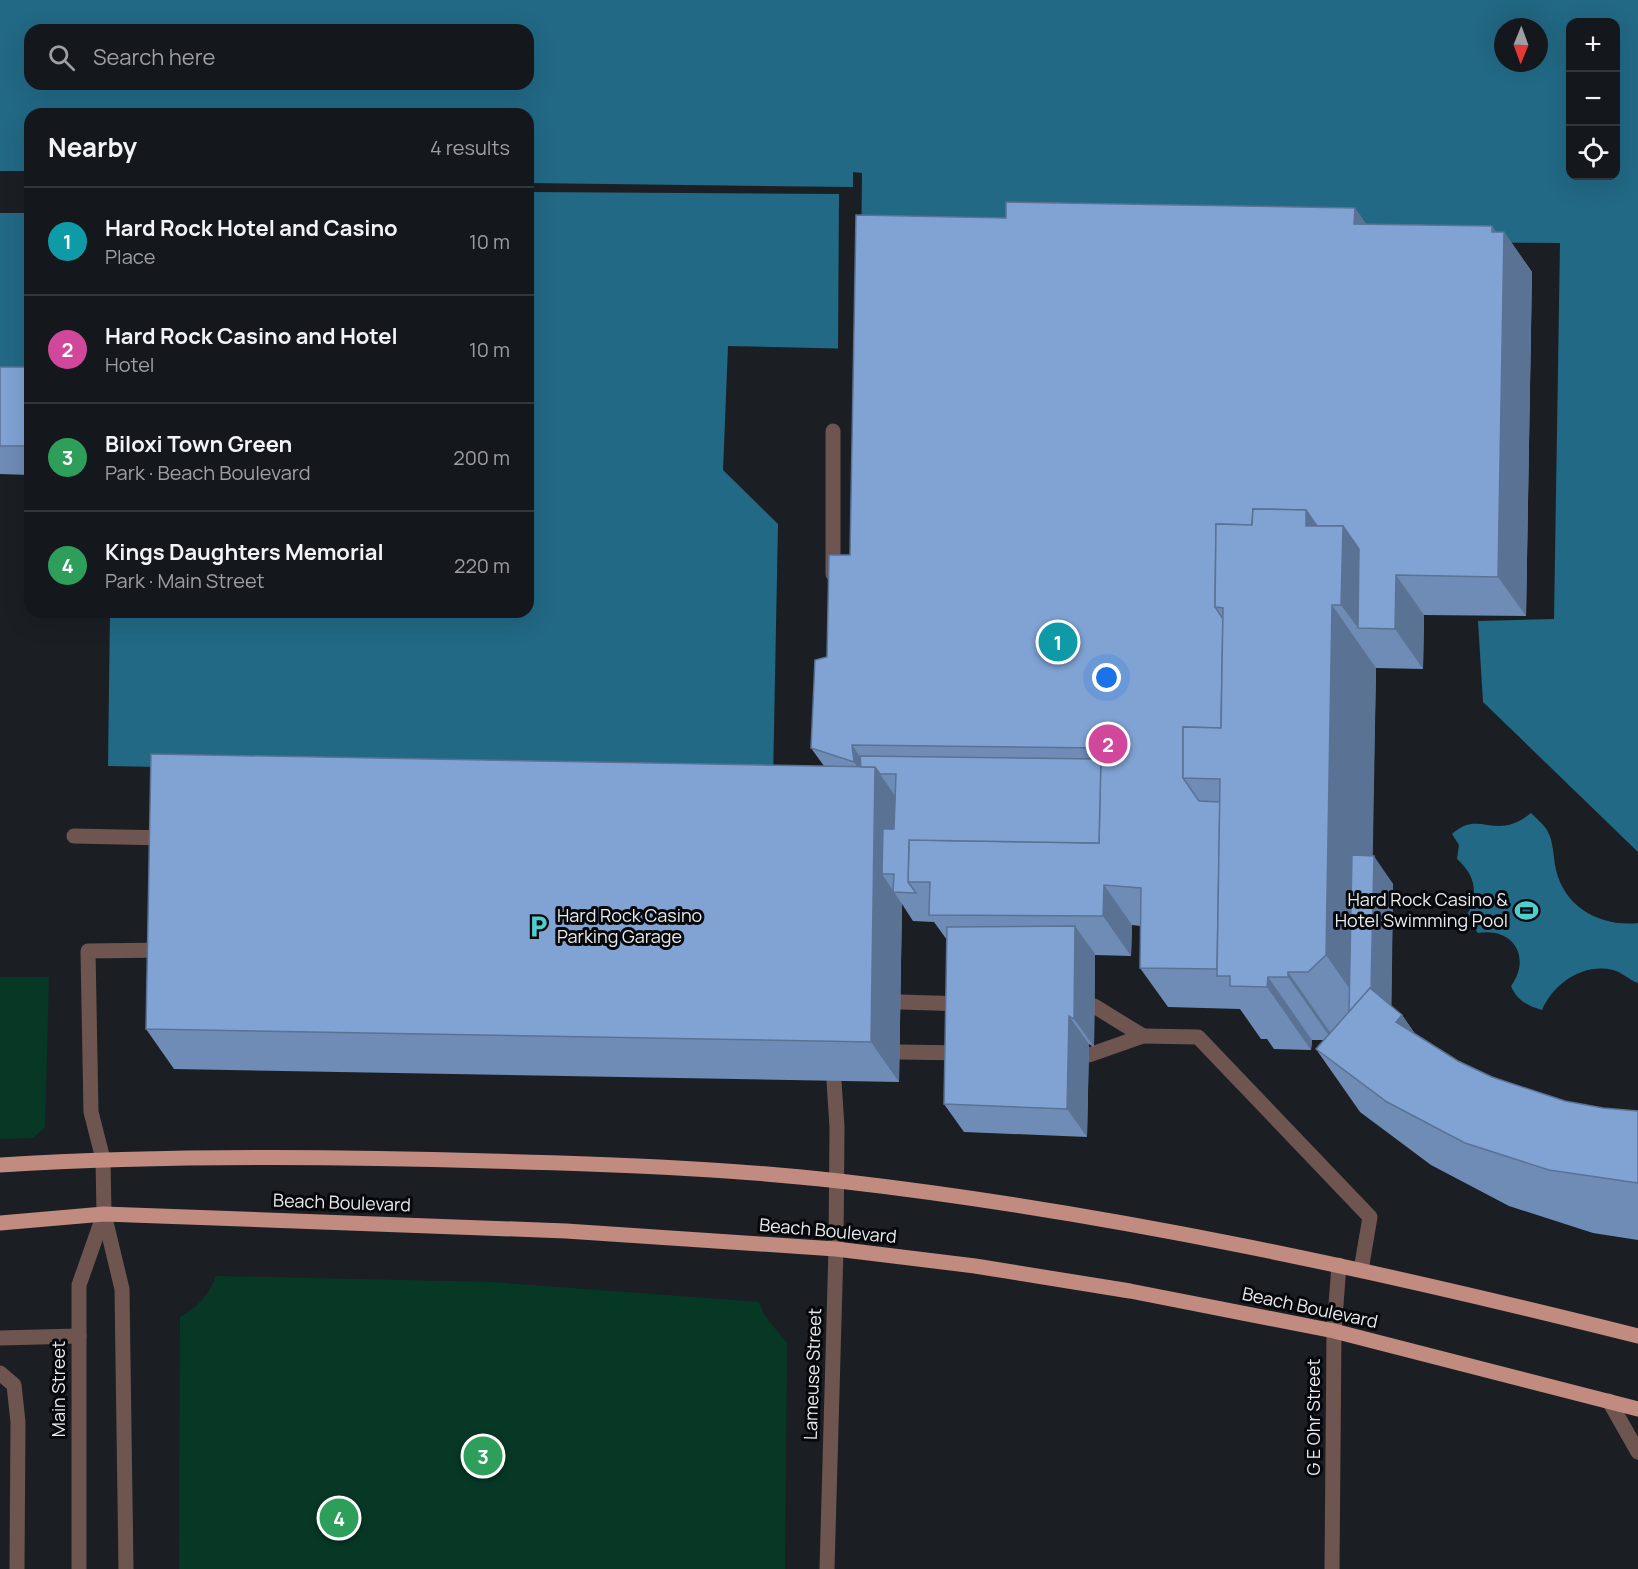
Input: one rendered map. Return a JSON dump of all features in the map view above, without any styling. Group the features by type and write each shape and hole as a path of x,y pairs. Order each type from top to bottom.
{"main road":[{"path":"0,1166 103,1159 376,1158 626,1165 837,1181 1123,1221 1339,1265 1638,1336"},
{"name":"Beach Boulevard","path":"0,1224 104,1214 566,1231 836,1249 975,1266 1130,1291 1334,1331 1638,1409"}],"street":[{"path":"832,595 833,431"},
{"path":"74,836 178,839"},
{"name":"Main Street","path":"126,1569 122,1289 104,1214 103,1159 91,1112 88,951 176,950"},
{"path":"900,1002 966,1004"},
{"path":"1094,1006 1143,1036"},
{"path":"1089,1054 1143,1036 1198,1037 1370,1217 1361,1270"},
{"path":"899,1052 966,1053"},
{"name":"Lameuse Street","path":"827,1569 837,1181 834,1080"},
{"name":"Main Street","path":"79,1569 79,1286 104,1214"},
{"name":"G E Ohr Street","path":"1332,1569 1334,1331 1339,1265"},
{"path":"0,1338 79,1336"},
{"path":"0,1373 14,1385 18,1422 17,1569"},
{"path":"1609,1401 1638,1452"}],"green space":[{"path":"0,977 49,977 45,1127 33,1138 0,1139"},
{"path":"216,1276 492,1282 759,1302 764,1315 787,1343 785,1569 179,1569 180,1317 202,1300"}],"water":[{"path":"0,0 1638,0 1638,852 1483,702 1478,621 1554,619 1560,243 873,238 860,349 728,346 723,470 778,524 773,780 108,766 110,618 534,618 534,108 24,108 24,381 0,381"},
{"name":"Hard Rock Casino & Hotel Swimming Pool","path":"1531,813 1547,830 1561,883 1567,895 1576,905 1598,918 1611,922 1638,923 1638,983 1613,970 1581,972 1554,991 1542,1010 1532,1007 1519,999 1511,986 1520,965 1516,946 1501,935 1490,932 1478,933 1466,917 1473,901 1474,886 1468,872 1457,859 1459,845 1452,834 1471,824 1507,825"}],"pier":[{"path":"0,171 24,171 24,213 0,213"},
{"path":"853,172 862,173 860,349 838,349 839,194 534,192 534,183 853,187"}],"building":[{"path":"1006,202 1355,208 1354,224 1492,226 1492,232 1504,232 1498,577 1396,575 1395,629 1358,628 1359,549 1343,526 1317,526 1306,510 1253,509 1252,525 1216,524 1215,607 1223,619 1221,728 1183,727 1183,778 1199,801 1220,802 1217,969 1140,968 1141,888 1104,885 1103,916 929,915 930,882 908,882 909,840 1099,843 1101,748 852,745 854,762 811,748 815,660 827,657 829,555 850,555 856,215 1006,218"},
{"path":"0,367 24,367 24,446 0,446"},
{"path":"1253,509 1306,510 1306,526 1343,526 1341,605 1332,605 1326,955 1308,972 1288,972 1288,977 1268,977 1267,987 1230,986 1230,976 1217,976 1220,779 1183,778 1183,727 1221,728 1223,608 1215,607 1216,524 1252,525"},
{"name":"Hard Rock Casino Parking Garage","path":"151,754 875,767 871,1042 146,1029"},
{"path":"860,756 1101,759 1099,843 909,840 908,882 916,893 893,892 894,874 882,874 883,829 894,829 896,774 880,774 875,767 861,767"},
{"path":"1352,855 1374,856 1371,989 1349,1012"},
{"path":"1075,926 1074,1019 1069,1016 1067,1109 944,1104 947,927"},
{"path":"1370,988 1402,1015 1396,1022 1458,1061 1492,1077 1565,1101 1638,1111 1638,1183 1549,1170 1465,1143 1387,1102 1316,1049"}],"place":[{"name":"Hard Rock Hotel and Casino","path":"1058,642"},
{"name":"Hard Rock Casino and Hotel","path":"1108,744"},
{"name":"Hard Rock Casino & Hotel Swimming Pool","path":"1526,910"},
{"name":"Hard Rock Casino Parking Garage","path":"539,926"},
{"name":"Biloxi Town Green","path":"483,1456"},
{"name":"Kings Daughters Memorial","path":"339,1518"}]}
